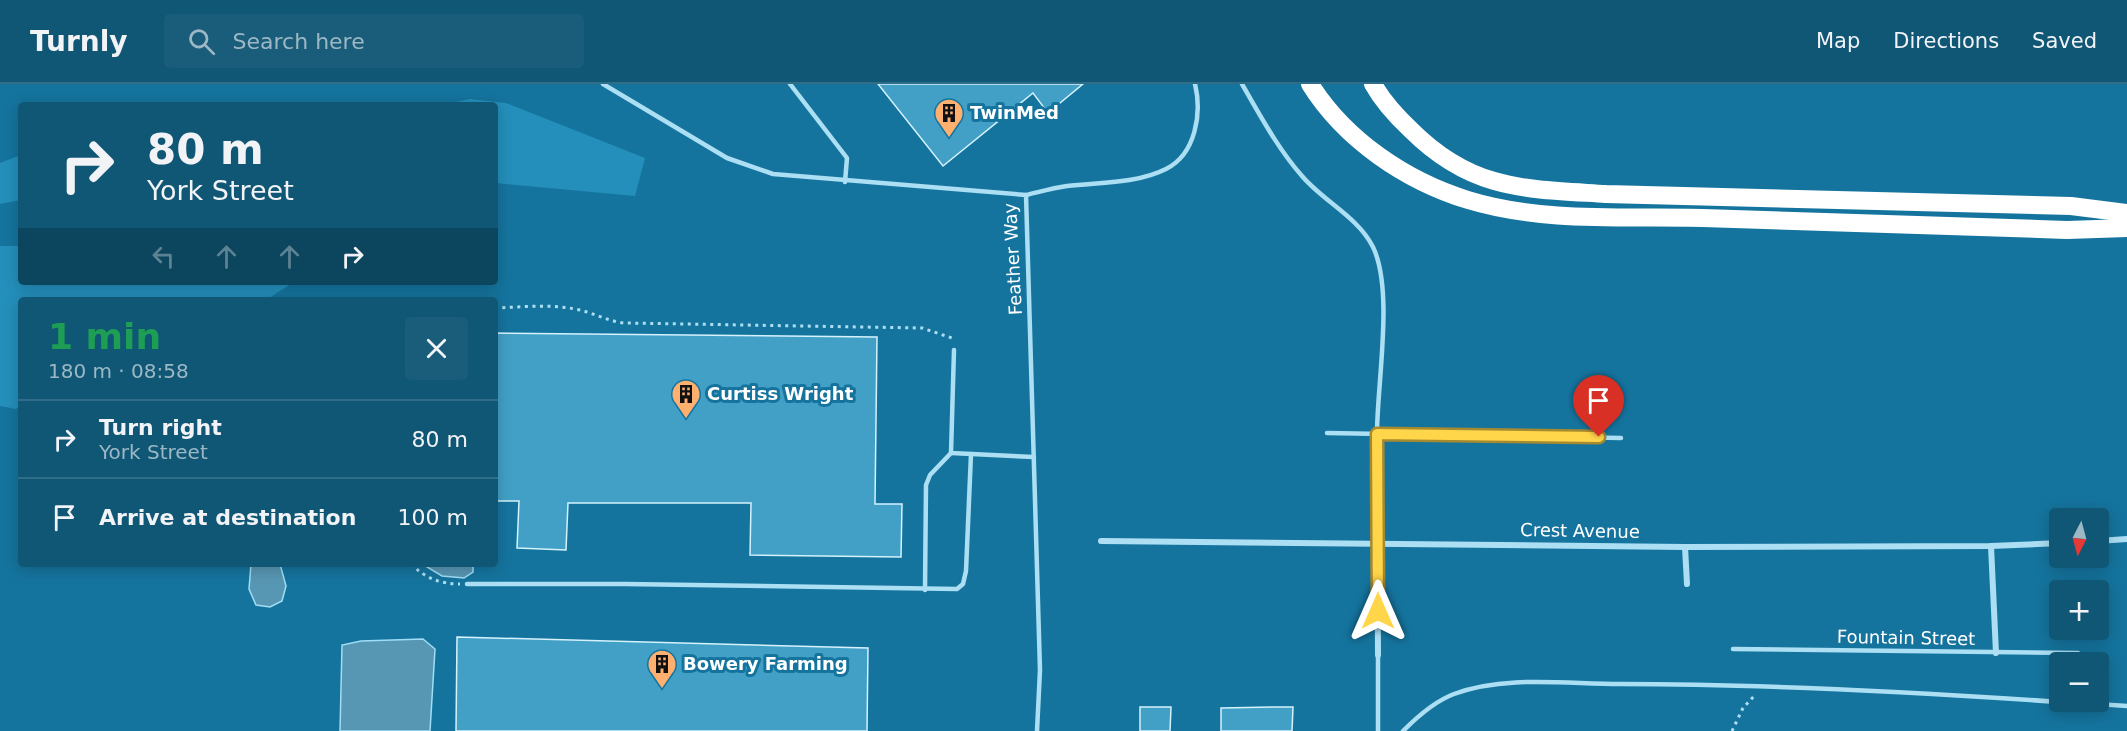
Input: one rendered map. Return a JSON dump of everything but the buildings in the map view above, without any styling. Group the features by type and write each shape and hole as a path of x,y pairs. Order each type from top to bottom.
{"highway":[{"path":"1310,84 1330,112 1372,151 1390,163 1449,194 1494,206 1595,216 2067,230 2105,234 2127,242"},
{"path":"1373,84 1397,117 1440,156 1461,170 1485,179 1516,186 1606,194 2071,206 2125,216"},
{"path":"2067,230 2125,216"}],"street":[{"path":"1377,434 1378,656"},
{"path":"2109,540 2127,539"},
{"name":"Crest Avenue","path":"1101,541 1685,547 1991,546 2049,543"},
{"path":"1991,546 1996,652"},
{"path":"1685,547 1687,584"}],"lane":[{"name":"Feather Way","path":"603,84 750,168 773,174 845,182 1026,195 1040,670 1037,731"},
{"path":"790,84 846,158 845,182"},
{"path":"1026,195 1064,186 1138,178 1168,168 1186,149 1196,129 1200,103 1195,84"},
{"path":"1242,84 1302,177 1360,229 1372,247 1380,272 1383,304 1377,434"},
{"path":"924,590 926,484 930,475 951,453 954,350"},
{"path":"1327,433 1621,438"},
{"path":"951,453 1034,458"},
{"path":"467,584 625,584 957,590 965,579 971,454"},
{"name":"Fountain Street","path":"1733,649 2049,653"},
{"path":"1378,656 1378,731"},
{"path":"1403,731 1419,715 1452,694 1497,684 1764,685 1962,693 2049,701"},
{"path":"2109,705 2127,706"}],"path":[{"path":"498,308 568,308 607,321 624,323 922,328 952,338 954,350"},
{"path":"414,567 420,573 442,584 467,584"},
{"path":"1732,731 1743,708 1764,685"}],"shaded area":[{"path":"470,99 497,102 456,102"},
{"path":"498,102 506,103 645,158 635,196 498,183"},
{"path":"18,156 18,201 0,204 0,163"},
{"path":"0,246 18,246 18,285 289,285 271,297 18,297 18,408 0,406"},
{"path":"251,567 281,567 286,586 282,601 270,607 256,605 249,589"},
{"path":"427,567 473,567 473,572 464,578 442,576"},
{"path":"423,639 435,649 430,731 340,731 342,645 361,641"}],"place":[{"name":"TwinMed","path":"949,138"},
{"name":"Curtiss Wright","path":"686,420"},
{"name":"Bowery Farming","path":"662,690"}],"route":[{"path":"1378,611 1377,434 1599,437"}]}
